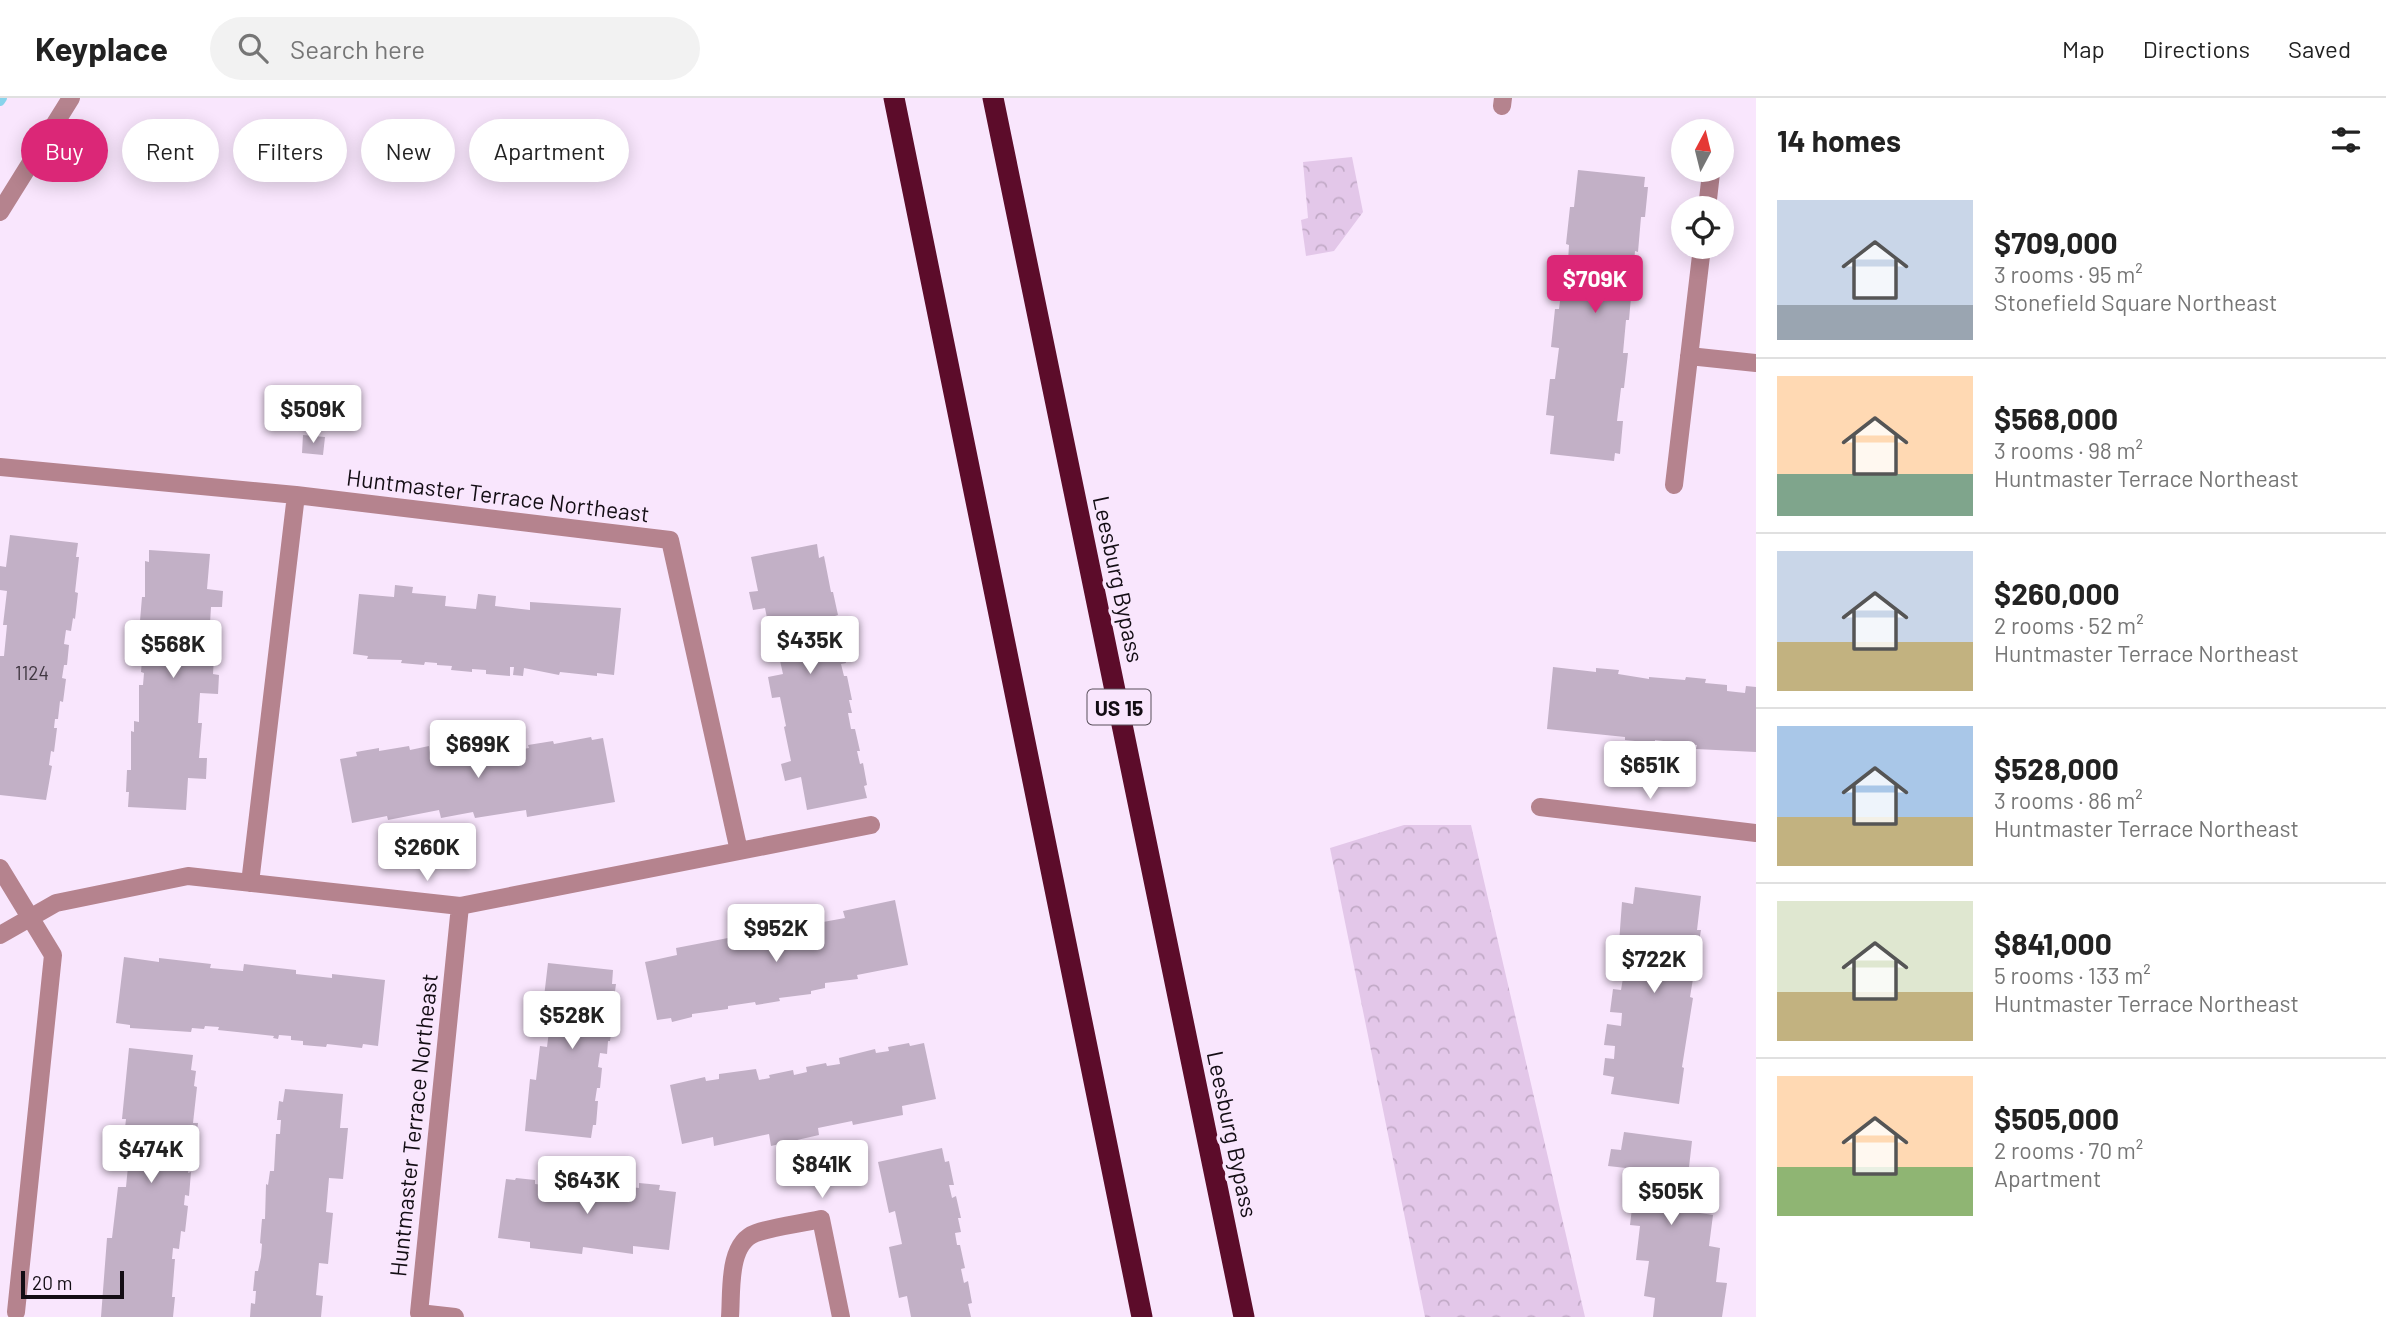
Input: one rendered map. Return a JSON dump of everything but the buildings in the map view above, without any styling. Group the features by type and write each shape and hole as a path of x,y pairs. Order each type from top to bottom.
{"highway":[{"path":"894,98 1142,1317"},
{"name":"Leesburg Bypass","path":"993,98 1244,1317"}],"street":[{"path":"0,212 71,98"},
{"path":"1674,485 1701,259"},
{"path":"1689,356 1756,363"},
{"name":"Huntmaster Terrace Northeast","path":"0,467 296,495 670,540 739,851"},
{"path":"250,883 296,495"},
{"path":"1540,807 1756,833"},
{"path":"0,935 56,903 188,876 460,906 871,825"},
{"path":"0,868 53,956 16,1312"},
{"name":"Huntmaster Terrace Northeast","path":"456,1317 419,1313 460,906"},
{"path":"730,1317 735,1259 741,1244 754,1233 821,1219 841,1317"}],"green space":[{"path":"1352,157 1363,212 1334,251 1306,256 1301,220 1308,218 1303,162"},
{"path":"1404,825 1471,825 1585,1317 1425,1317 1330,848"}]}
